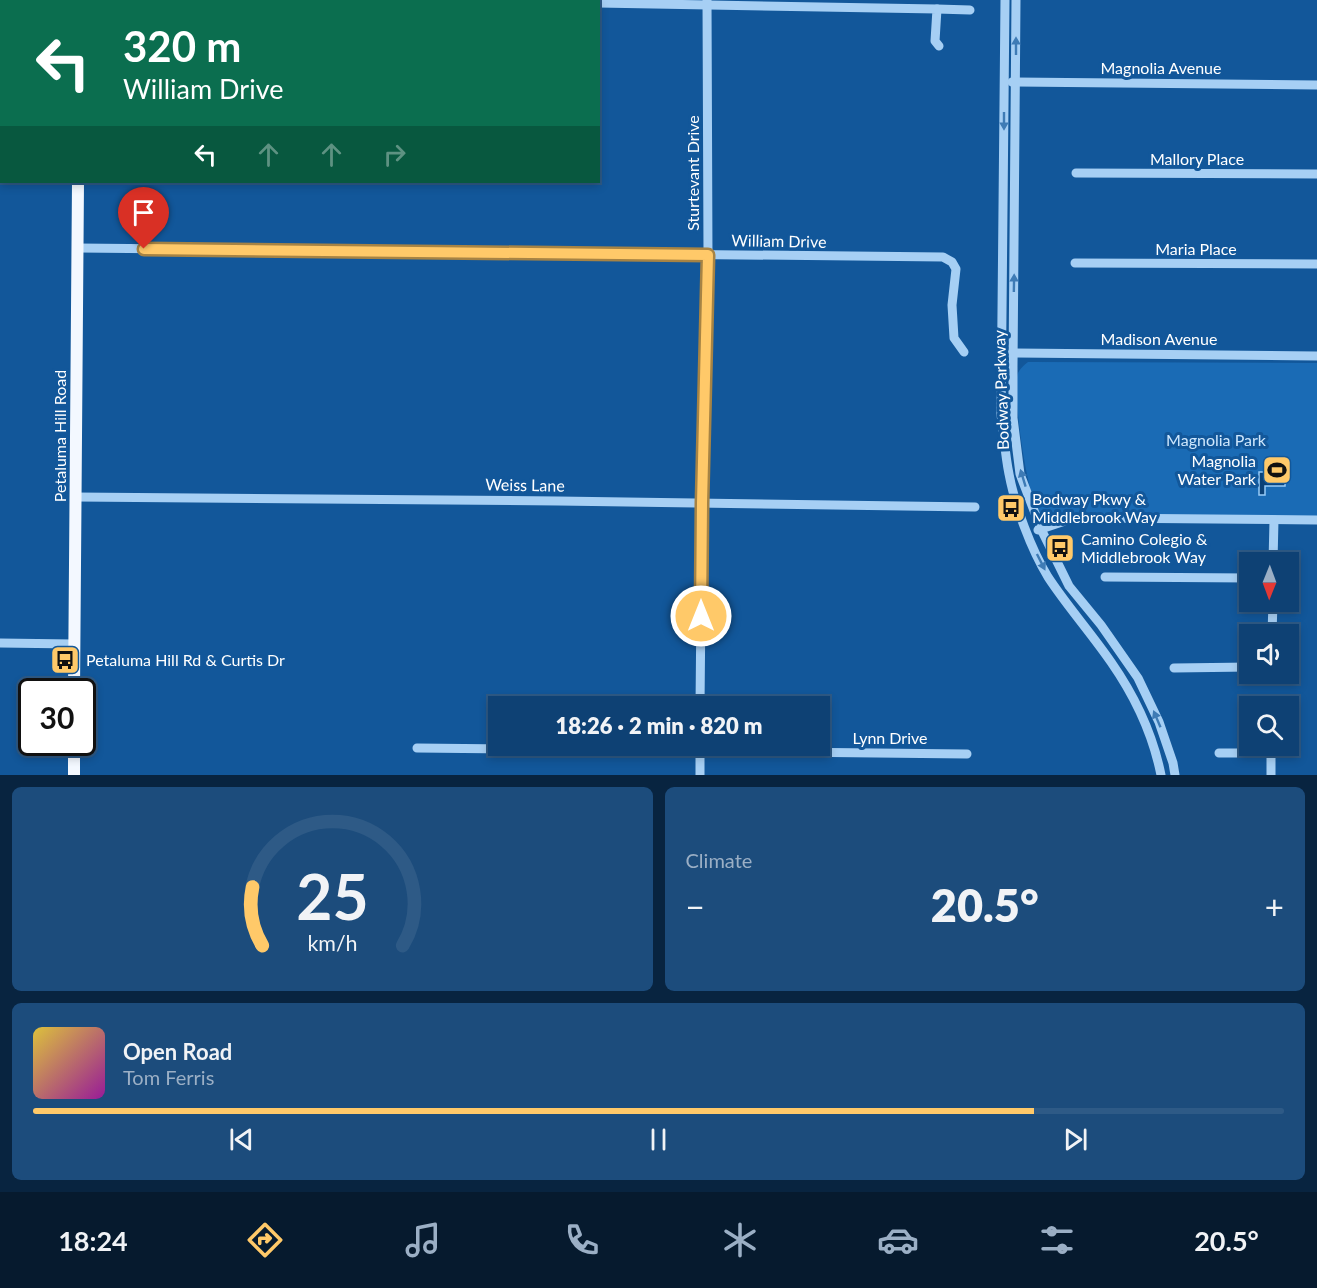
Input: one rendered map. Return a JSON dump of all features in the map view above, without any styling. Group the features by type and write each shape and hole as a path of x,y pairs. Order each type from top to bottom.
{"main road":[{"name":"Petaluma Hill Road","path":"74,678 78,183"},
{"path":"74,756 74,775"}],"street":[{"name":"Bodway Parkway","path":"1005,0 1001,415 1009,476 1023,524 1048,576 1112,663 1133,699 1147,729 1161,775"},
{"name":"Bodway Parkway","path":"1016,0 1013,418 1020,474 1041,529 1069,586 1101,625 1138,678 1159,722 1175,775"},
{"path":"600,3 707,2 970,10"},
{"name":"Sturtevant Drive","path":"700,696 708,255 707,2"},
{"path":"937,9 935,41 939,46"},
{"name":"Magnolia Avenue","path":"1004,82 1317,85"},
{"name":"Mallory Place","path":"1076,173 1317,174"},
{"name":"William Drive","path":"78,248 943,257 952,262 956,269 952,305 954,338 963,352"},
{"name":"Maria Place","path":"1075,263 1317,264"},
{"name":"Madison Avenue","path":"1002,353 1317,356"},
{"name":"Weiss Lane","path":"76,497 975,507"},
{"path":"1028,535 1068,520 1317,520"},
{"path":"1273,552 1274,520"},
{"path":"1105,577 1239,578"},
{"path":"0,643 74,644"},
{"path":"1174,668 1239,667"},
{"name":"Lynn Drive","path":"417,748 488,748"},
{"name":"Lynn Drive","path":"830,751 967,754"},
{"path":"1219,753 1271,753 1271,775"},
{"path":"700,756 700,775"}],"green space":[{"name":"Magnolia Park","path":"1028,362 1317,363 1317,519 1054,523 1044,520 1036,508 1031,493 1017,406 1018,375 1021,368"}],"shaded area":[{"path":"1279,467 1285,467 1285,486 1265,486 1265,495 1259,495 1259,472 1278,472"}],"place":[{"name":"Magnolia Water Park","path":"1277,470"},
{"name":"Bodway Pkwy & Middlebrook Way","path":"1011,508"},
{"name":"Camino Colegio & Middlebrook Way","path":"1060,548"},
{"name":"Petaluma Hill Rd & Curtis Dr","path":"65,660"}],"route":[{"path":"144,249 708,255 701,616"}]}
